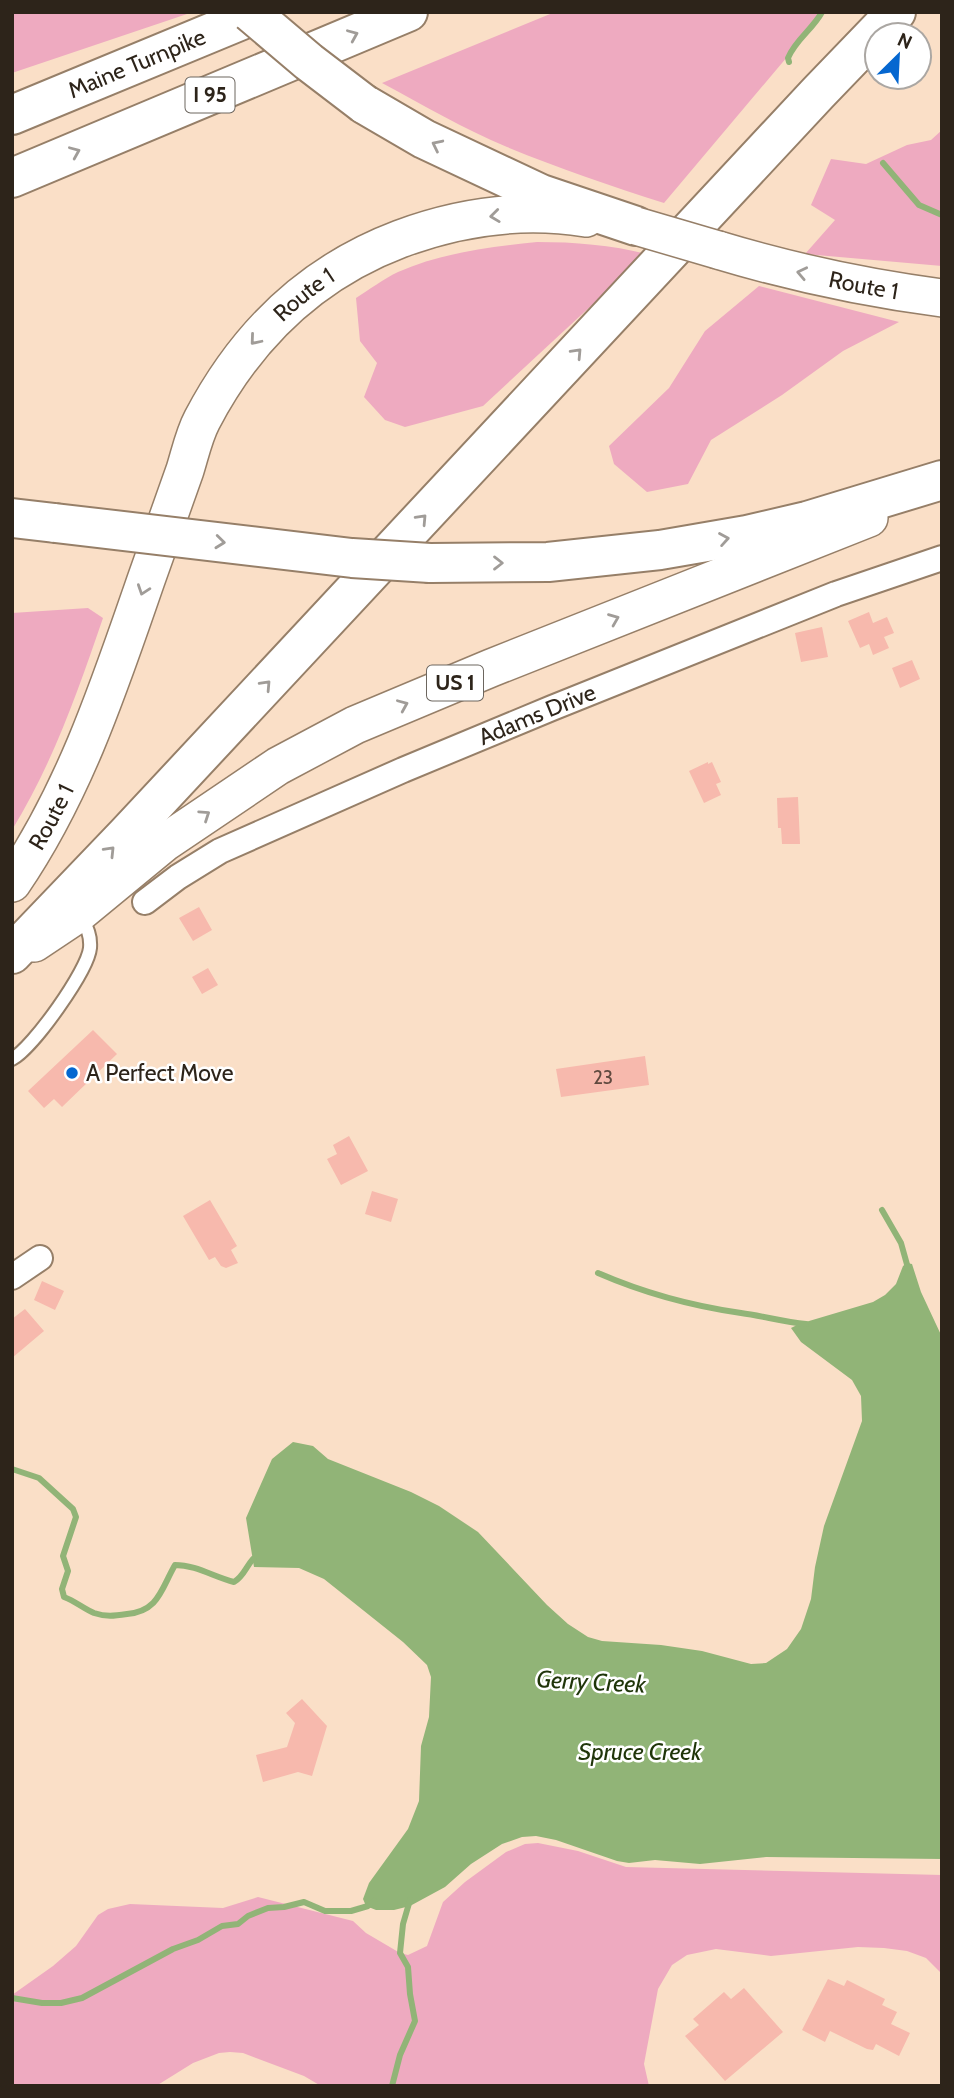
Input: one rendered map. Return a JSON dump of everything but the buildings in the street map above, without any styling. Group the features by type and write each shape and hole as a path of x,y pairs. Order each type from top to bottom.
{"highway":[{"path":"250,12 309,62 365,104 424,139 541,194 636,226"},
{"name":"Maine Turnpike","path":"12,116 261,12"},
{"name":"I 95","path":"12,178 408,12"},
{"path":"12,955 896,12"},
{"path":"12,102 143,61"},
{"path":"12,518 352,558 430,563 548,562 660,550 747,535 807,522 942,480"}],"main road":[{"name":"Route 1","path":"12,883 35,850 71,778 107,694 201,422 239,360 269,323 304,292 340,268 379,247 418,232 502,215 538,214 572,216 636,226 771,266 889,291 942,298"},
{"name":"US 1","path":"12,955 79,913 164,843 278,766 355,725 504,662 942,489"}],"street":[{"name":"Adams Drive","path":"145,902 177,877 220,851 403,770 836,594 942,558"},
{"path":"12,1277 40,1258"}],"lane":[{"path":"12,1059 19,1056 48,1024 90,951 90,932 79,913"}],"shaded area":[{"path":"12,12 193,12 12,73"},
{"path":"555,12 825,12 664,203 507,147 459,125 382,83"},
{"path":"942,130 942,266 805,254 835,220 811,205 831,159 866,164 907,145 931,140"},
{"path":"537,242 593,245 647,254 483,406 405,427 385,420 364,397 377,363 360,341 356,298 392,275 414,265 448,255"},
{"path":"759,286 899,322 843,351 782,395 711,440 688,484 647,492 614,464 609,446 669,388 705,331"},
{"path":"88,608 103,618 52,753 12,830 12,613"},
{"path":"538,1843 578,1851 626,1867 942,1875 942,1974 926,1958 907,1951 884,1948 858,1947 771,1956 716,1949 687,1955 672,1965 658,1989 644,2064 649,2086 321,2086 304,2076 243,2053 230,2052 219,2053 193,2063 156,2086 12,2086 12,1995 76,1946 98,1915 108,1909 130,1904 223,1908 258,1897 353,1921 366,1933 408,1955 427,1946 443,1902 465,1882 506,1852 525,1844"}],"water":[{"name":"Spruce Creek","path":"912,1264 921,1292 942,1337 942,1859 766,1857 700,1864 655,1860 629,1863 556,1840 536,1836 522,1837 502,1844 471,1864 445,1887 410,1906 394,1910 376,1910 366,1906 363,1899 369,1883 408,1829 419,1801 421,1746 429,1717 431,1677 427,1665 403,1642 324,1579 299,1568 254,1567 246,1518 272,1459 293,1442 313,1446 328,1459 439,1506 478,1532 547,1605 588,1637 602,1641 702,1651 751,1664 766,1663 787,1649 801,1629 811,1599 824,1526 862,1421 861,1396 852,1380 801,1342 791,1328 873,1302 896,1284 903,1266"}],"waterway":[{"path":"789,62 788,58 795,46 822,12"},
{"path":"883,163 919,205 942,215"},
{"path":"882,1210 901,1243 908,1268"},
{"path":"598,1273 686,1303 806,1324"},
{"name":"Gerry Creek","path":"12,1469 39,1478 73,1509 76,1517 63,1556 68,1571 62,1589 64,1597 94,1613 114,1616 138,1612 153,1604 175,1565 198,1569 234,1582 253,1559"},
{"path":"392,2086 400,2055 415,2021 408,1967 400,1953 403,1924 410,1900"},
{"path":"12,1998 42,2003 61,2003 82,1998 173,1949 198,1940 222,1926 238,1924 248,1916 268,1908 304,1902 325,1911 351,1911 368,1906 374,1901"}],"place":[{"name":"A Perfect Move","path":"72,1073"}]}
